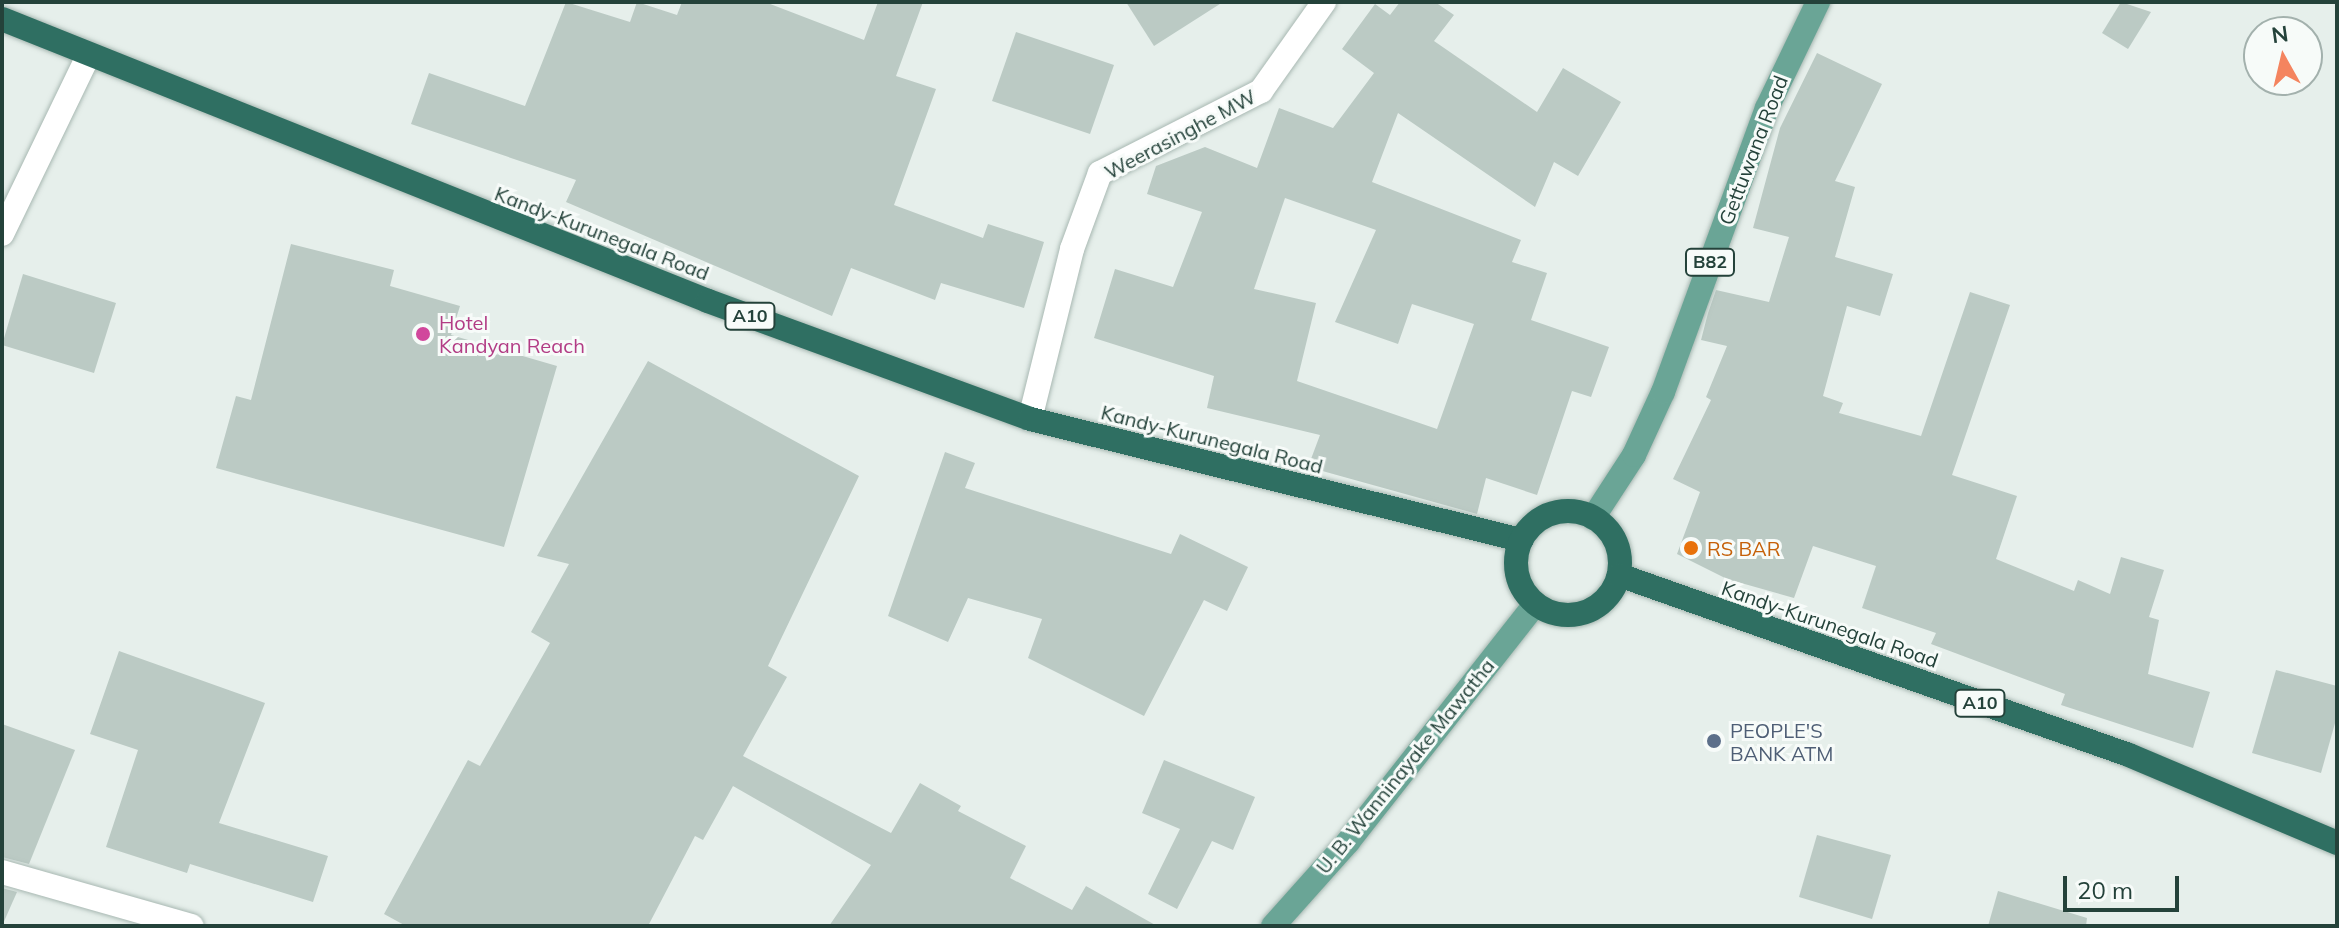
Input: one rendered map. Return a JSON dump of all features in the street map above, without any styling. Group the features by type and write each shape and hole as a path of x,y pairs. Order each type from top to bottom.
{"highway":[{"name":"Kandy-Kurunegala Road","path":"2,19 87,58 1030,419 1521,540"},
{"path":"1555,513 1593,518 1616,544 1619,575 1606,599 1583,613 1553,614 1535,604 1517,575 1521,540 1555,513"},
{"name":"Kandy-Kurunegala Road","path":"1619,575 2129,755 2337,843"}],"main road":[{"name":"Gettuwana Road","path":"1593,518 1634,455 1663,392 1767,108 1818,2"},
{"name":"U. B. Wanninayake Mawatha","path":"1273,926 1348,842 1535,604"}],"street":[{"name":"Weerasinghe MW","path":"1030,419 1072,249 1100,173 1261,91 1324,2"},
{"path":"2,234 87,58"},
{"path":"2,872 191,926"}],"building":[{"path":"566,2 630,22 637,2 677,15 682,2 765,2 864,40 878,2 923,2 896,76 936,89 894,205 983,238 988,224 1044,242 1024,308 941,283 935,300 851,268 832,316 566,202 576,180 411,124 429,73 525,106"},
{"path":"1126,2 1223,2 1154,46"},
{"path":"1400,2 1435,2 1454,15 1434,41 1537,112 1563,68 1621,102 1578,176 1554,162 1535,207 1398,113 1372,182 1521,240 1512,262 1547,273 1531,320 1609,347 1591,397 1572,391 1537,495 1486,478 1477,514 1308,467 1320,435 1207,408 1214,376 1094,338 1115,269 1173,287 1202,212 1147,194 1156,166 1205,147 1257,168 1279,108 1333,128 1374,73 1342,49 1375,4 1390,15","holes":["1285,198 1376,230 1335,322 1398,344 1412,304 1474,324 1437,429 1297,381 1316,303 1254,289"]},
{"path":"2121,2 2151,12 2128,49 2102,33"},
{"path":"1016,32 1114,65 1090,134 992,101"},
{"path":"1817,53 1882,84 1835,181 1855,187 1835,257 1893,274 1880,316 1847,306 1823,396 1843,403 1839,413 1921,436 1970,292 2010,305 1952,475 2017,496 1996,559 2074,591 2078,580 2110,594 2121,557 2164,570 2149,617 2159,620 2148,674 2210,692 2193,748 2061,705 2065,694 1931,644 1936,633 1862,608 1876,566 1813,546 1794,598 1727,579 1677,554 1700,492 1673,479 1711,400 1706,397 1727,346 1701,340 1708,313 1716,290 1769,302 1789,237 1753,228 1780,128"},
{"path":"291,244 394,270 390,286 460,306 451,335 557,366 504,547 216,468 236,396 251,400"},
{"path":"23,274 116,303 94,373 2,345"},
{"path":"648,361 859,476 768,666 787,677 743,756 891,833 920,783 961,806 958,811 1026,846 1010,878 1072,910 1086,886 1157,926 829,926 871,865 733,786 703,840 695,836 648,926 406,926 384,914 468,760 480,766 550,643 531,632 569,564 537,556"},
{"path":"945,452 975,463 965,488 1171,554 1180,534 1248,567 1227,611 1204,600 1144,716 1028,658 1042,619 968,598 948,642 888,616"},
{"path":"119,651 265,703 219,823 328,856 313,902 190,864 187,873 106,847 138,750 90,734"},
{"path":"2276,670 2337,686 2337,716 2321,773 2252,753"},
{"path":"2,724 75,750 29,864 2,857"},
{"path":"1164,760 1255,797 1233,850 1212,841 1177,909 1148,894 1180,829 1142,813"},
{"path":"1817,835 1891,855 1872,919 1799,897"},
{"path":"2,888 17,892 2,926"},
{"path":"1998,891 2087,918 2086,926 1988,926"}],"place":[{"name":"Hotel Kandyan Reach","path":"423,334"},
{"name":"RS BAR","path":"1691,548"},
{"name":"PEOPLE'S BANK ATM","path":"1714,741"}]}
